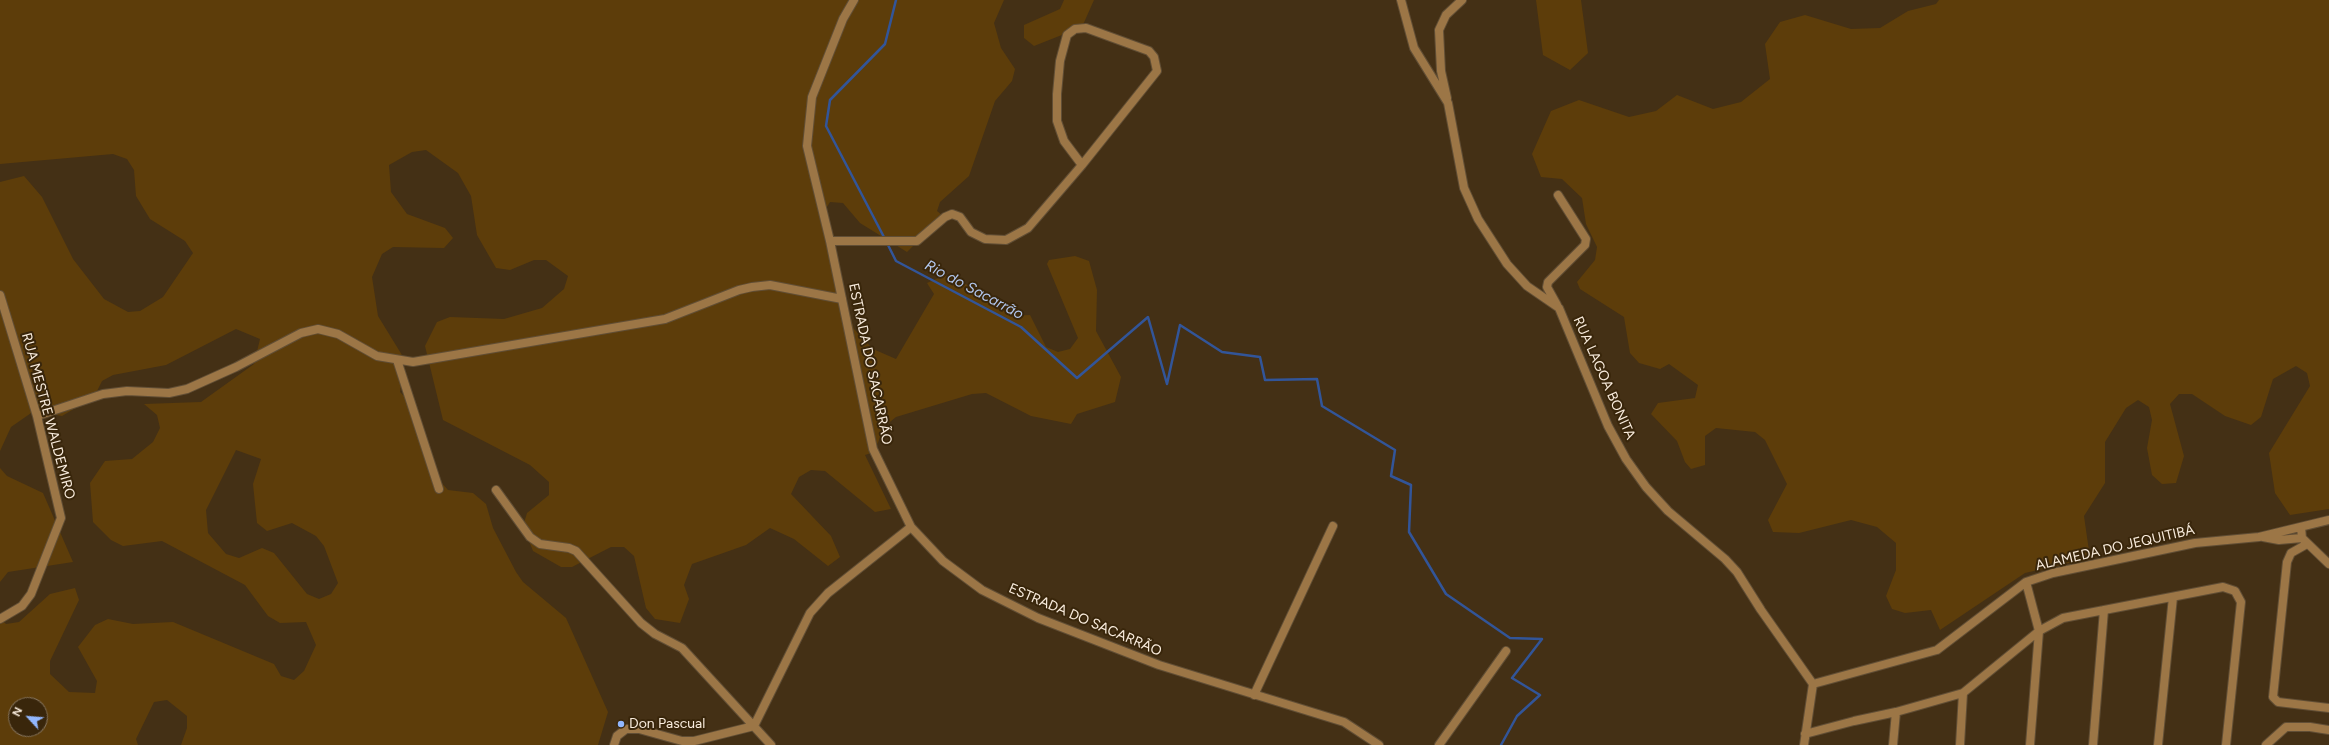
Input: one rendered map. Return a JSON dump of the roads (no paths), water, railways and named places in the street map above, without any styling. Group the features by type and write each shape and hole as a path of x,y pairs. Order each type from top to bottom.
{"street":[{"name":"ESTRADA DO SACARRÃO","path":"854,0 843,19 812,97 807,146 830,241 873,449 911,527 943,561 982,590 1038,618 1159,665 1344,722 1379,745"},
{"name":"RUA LAGOA BONITA","path":"1401,0 1414,48 1448,103 1464,188 1478,219 1507,264 1527,286 1559,308 1608,426 1626,459 1646,487 1668,511 1725,559 1737,572 1761,610 1813,684"},
{"path":"1448,103 1441,71 1439,30 1446,15 1462,0"},
{"path":"830,241 916,241 945,217 952,214 960,217 971,232 986,239 1006,240 1028,228 1082,165 1157,71 1154,57 1149,51 1086,28 1075,29 1066,35 1060,61 1057,94 1057,121 1064,141 1082,165"},
{"path":"1558,194 1586,239 1585,245 1548,282 1547,287 1559,308"},
{"path":"37,416 103,394 127,391 169,393 187,389 236,368 301,333 318,329 338,334 377,356 413,362 665,318 739,290 752,287 770,285 842,299"},
{"name":"RUA MESTRE WALDEMIRO","path":"0,295 37,416 61,518 28,598 22,606 0,619"},
{"path":"397,360 439,489"},
{"path":"496,490 530,537 540,544 568,548 576,551 641,623 655,634 682,648 771,745"},
{"name":"ALAMEDA DO JEQUITIBÁ","path":"1813,684 1937,650 2026,582 2053,573 2195,543 2259,537 2329,520"},
{"path":"1254,695 1334,526"},
{"path":"614,745 617,736 626,728 639,729 682,741 694,741 754,726 810,613 828,593 911,527"},
{"path":"2301,527 2305,541 2329,564"},
{"name":"ALAMEDA DO JEQUITIBÁ","path":"2259,537 2279,540 2305,541"},
{"path":"2305,541 2291,553 2287,562 2273,697 2278,702 2329,708"},
{"path":"2026,582 2039,631 2030,745"},
{"path":"1805,734 1854,720 1896,712 1963,693 2039,631 2063,618 2223,587 2235,591 2241,602 2226,745"},
{"path":"2158,745 2173,597"},
{"path":"2093,745 2104,610"},
{"path":"1439,745 1506,651"},
{"path":"1804,745 1813,684"},
{"path":"1960,745 1963,693"},
{"path":"1893,745 1896,712"},
{"path":"2266,745 2287,727 2329,730"}],"waterway":[{"name":"Rio do Sacarrão","path":"885,239 826,126 830,100 885,44 896,0"},
{"name":"Rio do Sacarrão","path":"887,243 896,261 1021,327 1077,378 1148,317 1167,384 1180,325 1222,352 1260,357 1265,380 1317,379 1322,406 1395,450 1391,476 1411,485 1409,532 1446,594 1510,638 1542,639 1512,678 1540,695 1517,716 1501,745"}],"place":[{"name":"Don Pascual","path":"621,724"}]}
